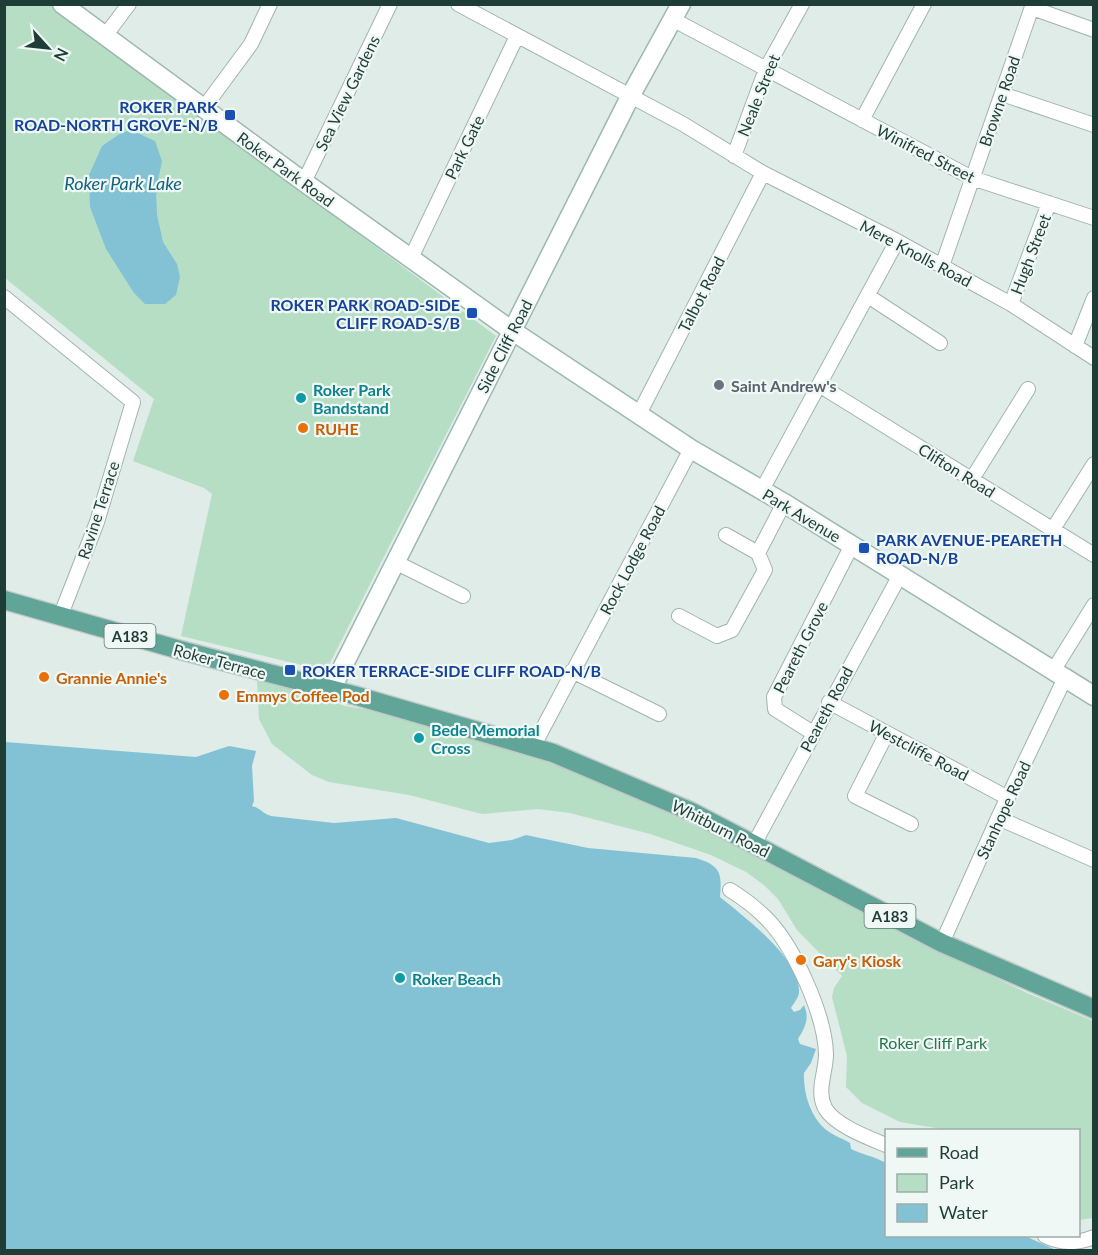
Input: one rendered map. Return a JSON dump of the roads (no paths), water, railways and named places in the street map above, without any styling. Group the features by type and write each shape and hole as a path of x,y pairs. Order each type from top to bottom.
{"main road":[{"name":"Roker Terrace","path":"4,600 331,690"},
{"name":"Whitburn Road","path":"331,690 533,747 595,769 671,802 942,943 1094,1009"}],"street":[{"name":"Roker Park Road","path":"62,4 203,109 512,330"},
{"path":"105,36 129,4"},
{"path":"203,109 251,44 270,4"},
{"name":"Sea View Gardens","path":"304,182 390,4"},
{"path":"458,4 631,95"},
{"name":"Neale Street","path":"734,156 766,69 802,4"},
{"path":"862,120 924,4"},
{"path":"1032,6 1094,30"},
{"name":"Browne Road","path":"942,266 1032,6"},
{"name":"Winifred Street","path":"676,12 766,69 972,178 1094,218"},
{"name":"Side Cliff Road","path":"331,690 631,95 676,12"},
{"name":"Park Gate","path":"411,258 517,36"},
{"path":"1002,94 1094,125"},
{"name":"Mere Knolls Road","path":"631,95 763,173 1011,304 1094,358"},
{"name":"Talbot Road","path":"639,414 763,173"},
{"name":"Hugh Street","path":"1011,304 1049,203"},
{"path":"762,490 897,242"},
{"path":"868,296 940,343"},
{"name":"Ravine Terrace","path":"4,297 132,402 97,522 60,617"},
{"path":"1075,346 1094,298"},
{"name":"Park Avenue","path":"512,330 691,448 900,574 1094,696"},
{"name":"Clifton Road","path":"819,385 1094,555"},
{"path":"972,479 1028,389"},
{"name":"Rock Lodge Road","path":"533,747 691,448"},
{"path":"1053,529 1094,464"},
{"path":"758,553 784,503"},
{"path":"679,616 717,636 732,630 765,570 758,553 726,535"},
{"name":"Peareth Grove","path":"813,733 775,709 774,697 852,545"},
{"path":"395,562 463,596"},
{"name":"Peareth Road","path":"754,844 900,574"},
{"name":"Stanhope Road","path":"942,943 1008,798 1059,675 1094,605"},
{"path":"572,671 659,714"},
{"name":"Westcliffe Road","path":"830,702 1008,798"},
{"path":"887,733 855,796 910,824"},
{"path":"998,818 1094,860"},
{"path":"730,890 767,919 783,938 813,997 826,1053 821,1080 821,1098 826,1110 856,1132 885,1145"},
{"path":"1048,1237 1067,1244 1094,1236"}],"water":[{"name":"Roker Park Lake","path":"131,130 155,141 162,161 156,190 157,215 163,242 177,264 180,277 176,295 165,304 145,304 134,293 106,249 90,207 89,175 102,146 121,133"},
{"name":"Roker Beach","path":"5,742 196,757 229,746 256,751 252,766 254,801 252,806 271,816 334,823 396,818 489,843 512,840 526,835 588,848 696,858 711,864 720,876 720,897 769,939 791,966 797,979 799,992 791,1008 794,1012 800,1010 804,1005 807,1015 805,1027 798,1039 800,1044 816,1049 804,1073 808,1103 815,1117 825,1129 850,1143 851,1149 885,1163 885,1237 1027,1237 1056,1250 5,1250"}],"place":[{"name":"ROKER PARK ROAD-NORTH GROVE-N/B","path":"230,115"},
{"name":"ROKER PARK ROAD-SIDE CLIFF ROAD-S/B","path":"472,313"},
{"name":"Saint Andrew's","path":"719,385"},
{"name":"Roker Park Bandstand","path":"301,398"},
{"name":"RUHE","path":"303,428"},
{"name":"PARK AVENUE-PEARETH ROAD-N/B","path":"864,548"},
{"name":"ROKER TERRACE-SIDE CLIFF ROAD-N/B","path":"290,670"},
{"name":"Grannie Annie's","path":"44,677"},
{"name":"Emmys Coffee Pod","path":"224,695"},
{"name":"Bede Memorial Cross","path":"419,738"},
{"name":"Gary's Kiosk","path":"801,960"},
{"name":"Roker Beach","path":"400,978"}],"park label":[{"name":"Roker Cliff Park","path":"933,1042"}]}
